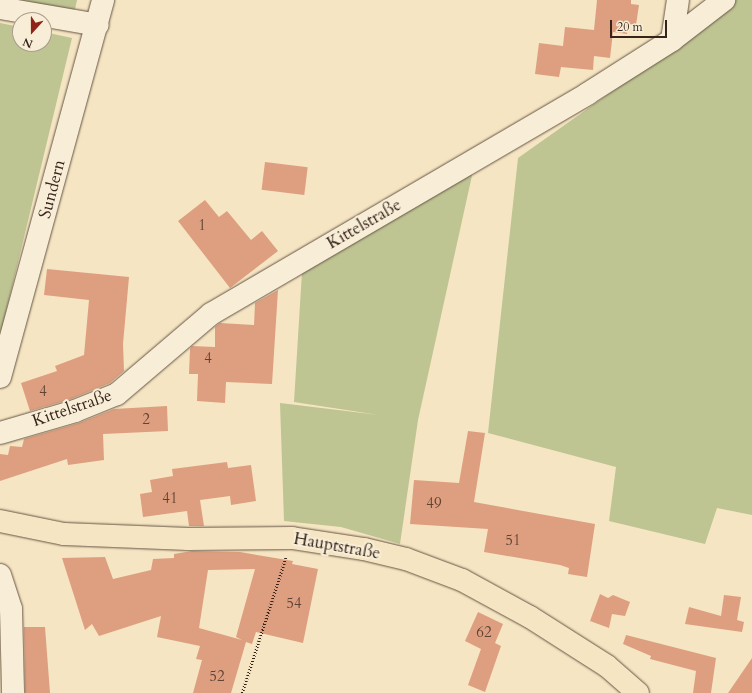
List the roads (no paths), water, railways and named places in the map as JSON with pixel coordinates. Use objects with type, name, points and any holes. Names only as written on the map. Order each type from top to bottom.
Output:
[{"type":"main road","name":"Hauptstraße","points":[[0,521],[64,534],[188,539],[292,538],[364,549],[406,559],[462,580],[530,617],[601,662],[638,693]]},
{"type":"street","name":"Sundern","points":[[0,377],[98,25],[103,0]]},
{"type":"street","points":[[672,40],[678,0]]},
{"type":"street","name":"Kittelstraße","points":[[0,433],[75,411],[117,394],[211,314],[587,94],[672,40],[724,0]]},
{"type":"street","points":[[0,8],[98,25]]},
{"type":"street","points":[[0,575],[11,609],[13,693]]}]
